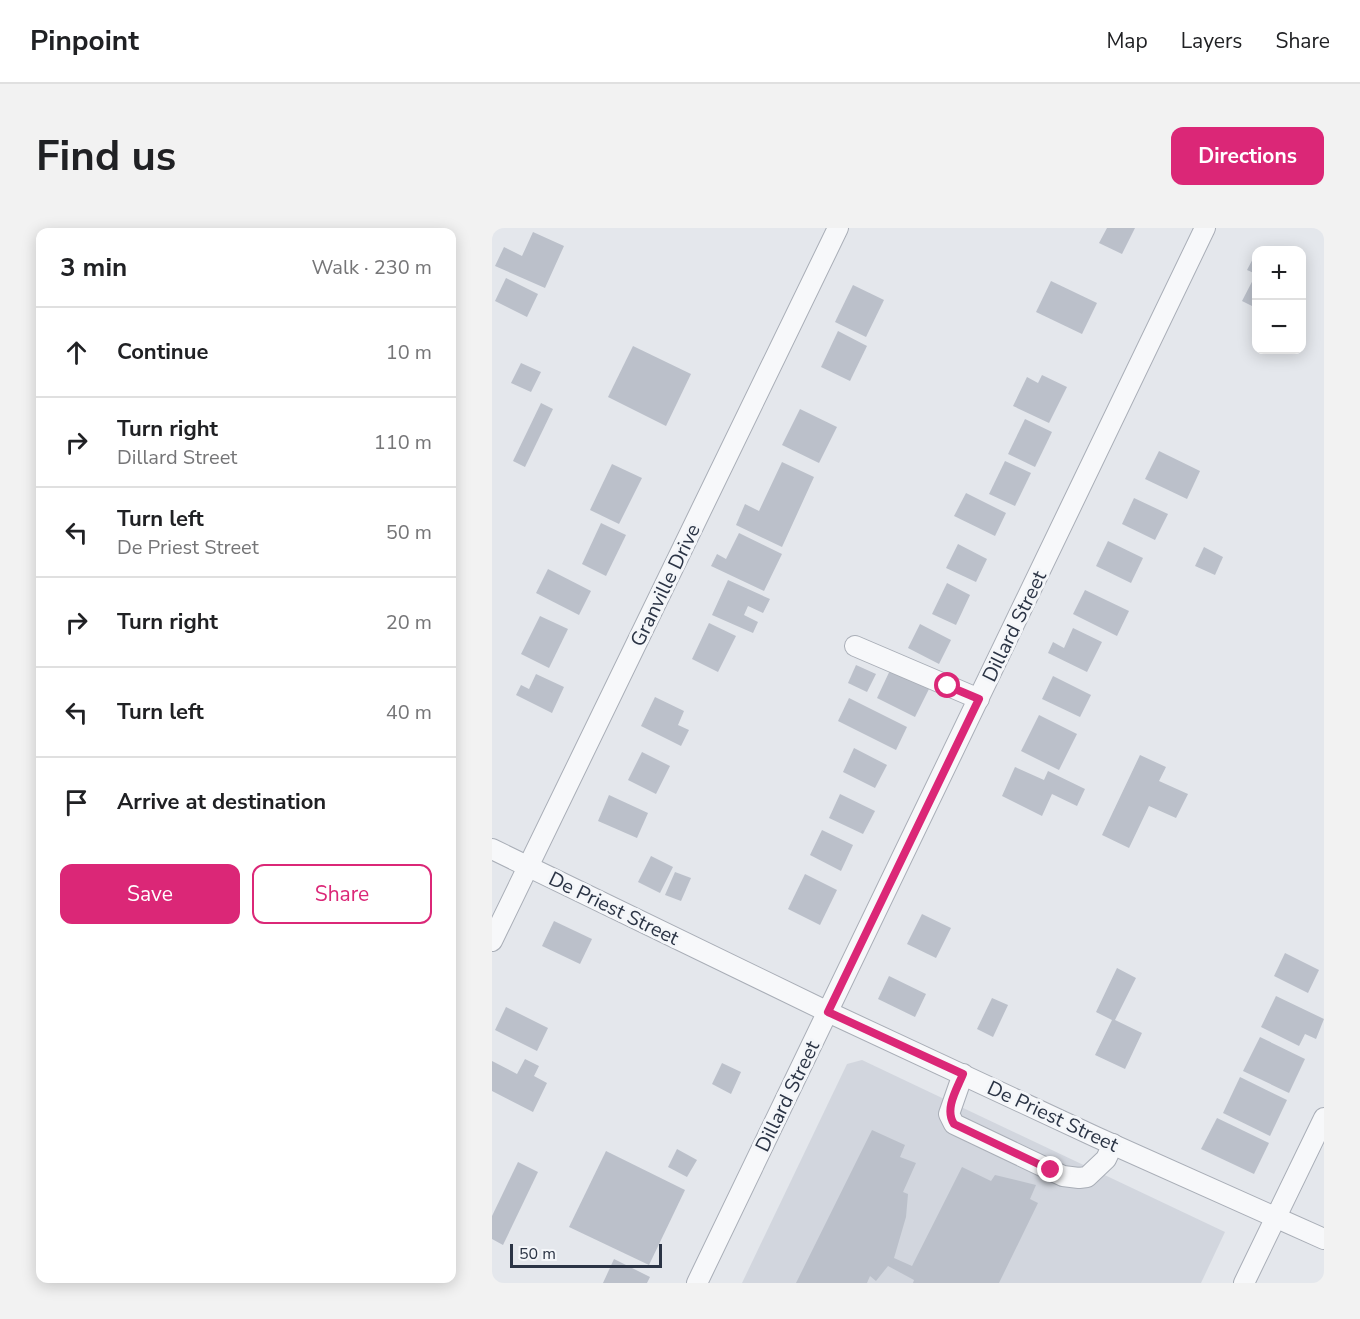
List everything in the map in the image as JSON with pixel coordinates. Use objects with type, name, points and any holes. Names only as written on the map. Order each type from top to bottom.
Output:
[{"type":"street","name":"Granville Drive","points":[[492,941],[838,228]]},
{"type":"street","name":"Dillard Street","points":[[697,1283],[1205,228]]},
{"type":"street","points":[[855,646],[979,699]]},
{"type":"street","name":"De Priest Street","points":[[492,849],[828,1012],[1324,1239]]},
{"type":"street","points":[[963,1074],[949,1114],[954,1124],[1051,1170],[1071,1178],[1087,1177],[1106,1159],[1113,1144]]},
{"type":"street","points":[[1244,1283],[1324,1118]]},
{"type":"shaded area","points":[[862,1060],[1225,1232],[1201,1283],[742,1283],[847,1064]]},
{"type":"building","points":[[1107,228],[1135,228],[1122,254],[1099,243]]},
{"type":"building","points":[[533,232],[564,246],[545,288],[495,266],[504,247],[522,256]]},
{"type":"building","points":[[1252,261],[1252,272],[1247,270]]},
{"type":"building","points":[[506,278],[538,294],[527,317],[495,301]]},
{"type":"building","points":[[1051,281],[1097,303],[1082,334],[1036,312]]},
{"type":"building","points":[[1252,282],[1252,306],[1242,301]]},
{"type":"building","points":[[853,285],[884,300],[866,337],[835,322]]},
{"type":"building","points":[[838,331],[867,346],[850,381],[821,367]]},
{"type":"building","points":[[633,346],[691,374],[666,426],[608,397]]},
{"type":"building","points":[[521,363],[541,372],[531,392],[511,383]]},
{"type":"building","points":[[1042,375],[1067,387],[1049,423],[1013,406],[1027,377],[1038,383]]},
{"type":"building","points":[[541,403],[553,409],[525,467],[513,461]]},
{"type":"building","points":[[800,409],[837,427],[819,463],[782,445]]},
{"type":"building","points":[[1025,419],[1052,432],[1035,467],[1008,454]]},
{"type":"building","points":[[1159,451],[1200,471],[1187,499],[1145,479]]},
{"type":"building","points":[[1005,461],[1031,473],[1015,506],[989,494]]},
{"type":"building","points":[[782,462],[814,477],[782,547],[736,525],[745,504],[759,511]]},
{"type":"building","points":[[612,464],[642,478],[619,524],[590,510]]},
{"type":"building","points":[[966,493],[1006,513],[995,536],[954,516]]},
{"type":"building","points":[[1134,498],[1168,514],[1155,540],[1122,524]]},
{"type":"building","points":[[601,523],[626,535],[606,576],[582,564]]},
{"type":"building","points":[[739,533],[782,554],[764,591],[711,566],[717,554],[726,559]]},
{"type":"building","points":[[1108,541],[1143,558],[1131,583],[1096,566]]},
{"type":"building","points":[[958,544],[987,559],[976,582],[946,568]]},
{"type":"building","points":[[1204,547],[1223,557],[1215,575],[1195,566]]},
{"type":"building","points":[[548,569],[591,591],[579,615],[536,593]]},
{"type":"building","points":[[728,580],[770,599],[763,613],[748,606],[744,615],[758,622],[753,633],[712,615]]},
{"type":"building","points":[[947,583],[970,595],[956,625],[932,614]]},
{"type":"building","points":[[1085,590],[1129,611],[1117,636],[1073,614]]},
{"type":"building","points":[[540,616],[568,629],[549,668],[521,654]]},
{"type":"building","points":[[709,623],[736,636],[718,672],[692,659]]},
{"type":"building","points":[[920,624],[951,640],[939,664],[908,648]]},
{"type":"building","points":[[1073,628],[1102,642],[1087,672],[1048,653],[1053,642],[1064,648]]},
{"type":"building","points":[[856,665],[876,674],[867,692],[848,683]]},
{"type":"building","points":[[892,666],[931,685],[915,717],[877,698]]},
{"type":"building","points":[[536,674],[564,687],[552,713],[516,695],[521,685],[529,689]]},
{"type":"building","points":[[1053,676],[1091,695],[1080,717],[1042,699]]},
{"type":"building","points":[[655,697],[684,711],[678,725],[689,730],[681,746],[641,726]]},
{"type":"building","points":[[849,698],[907,727],[896,750],[838,721]]},
{"type":"building","points":[[1039,715],[1077,734],[1059,770],[1021,751]]},
{"type":"building","points":[[854,748],[887,765],[875,788],[843,772]]},
{"type":"building","points":[[642,752],[670,766],[656,794],[628,780]]},
{"type":"building","points":[[1140,755],[1166,767],[1159,781],[1188,794],[1176,818],[1149,806],[1129,848],[1102,835]]},
{"type":"building","points":[[1015,767],[1044,780],[1048,771],[1085,789],[1077,806],[1052,794],[1042,816],[1002,796]]},
{"type":"building","points":[[840,794],[875,811],[863,834],[829,818]]},
{"type":"building","points":[[609,795],[648,813],[637,838],[598,821]]},
{"type":"building","points":[[822,830],[853,845],[841,871],[810,855]]},
{"type":"building","points":[[651,856],[673,867],[660,893],[638,882]]},
{"type":"building","points":[[675,872],[691,878],[681,901],[665,895]]},
{"type":"building","points":[[805,874],[837,890],[820,925],[788,909]]},
{"type":"building","points":[[922,914],[951,928],[936,958],[907,944]]},
{"type":"building","points":[[554,921],[592,939],[580,964],[542,946]]},
{"type":"building","points":[[1285,953],[1319,970],[1308,993],[1274,976]]},
{"type":"building","points":[[1117,968],[1136,978],[1115,1020],[1142,1033],[1125,1069],[1095,1055],[1112,1020],[1096,1012]]},
{"type":"building","points":[[889,976],[926,994],[915,1017],[878,999]]},
{"type":"building","points":[[1276,996],[1324,1019],[1316,1039],[1305,1034],[1299,1046],[1261,1027]]},
{"type":"building","points":[[992,998],[1008,1005],[993,1037],[977,1029]]},
{"type":"building","points":[[506,1007],[548,1028],[537,1051],[495,1030]]},
{"type":"building","points":[[1260,1037],[1305,1059],[1289,1093],[1243,1071]]},
{"type":"building","points":[[525,1059],[539,1066],[534,1076],[547,1083],[533,1112],[492,1091],[492,1061],[517,1074]]},
{"type":"building","points":[[722,1063],[741,1072],[731,1094],[712,1084]]},
{"type":"building","points":[[1240,1077],[1287,1100],[1270,1136],[1223,1113]]},
{"type":"building","points":[[1217,1118],[1269,1143],[1254,1174],[1201,1149]]},
{"type":"building","points":[[872,1130],[905,1145],[900,1157],[916,1163],[903,1192],[908,1194],[906,1217],[894,1258],[912,1266],[962,1167],[991,1181],[995,1175],[1036,1185],[1030,1199],[1038,1203],[999,1283],[913,1283],[914,1280],[888,1266],[876,1281],[870,1276],[867,1283],[796,1283]]},
{"type":"building","points":[[677,1149],[697,1160],[687,1177],[668,1167]]},
{"type":"building","points":[[606,1151],[685,1190],[649,1265],[569,1227]]},
{"type":"building","points":[[518,1162],[538,1172],[503,1245],[492,1239],[492,1216]]},
{"type":"building","points":[[614,1259],[650,1277],[647,1283],[603,1283]]},
{"type":"route","points":[[948,686],[979,699],[828,1012],[963,1074],[949,1114],[954,1124],[1051,1170]]}]
